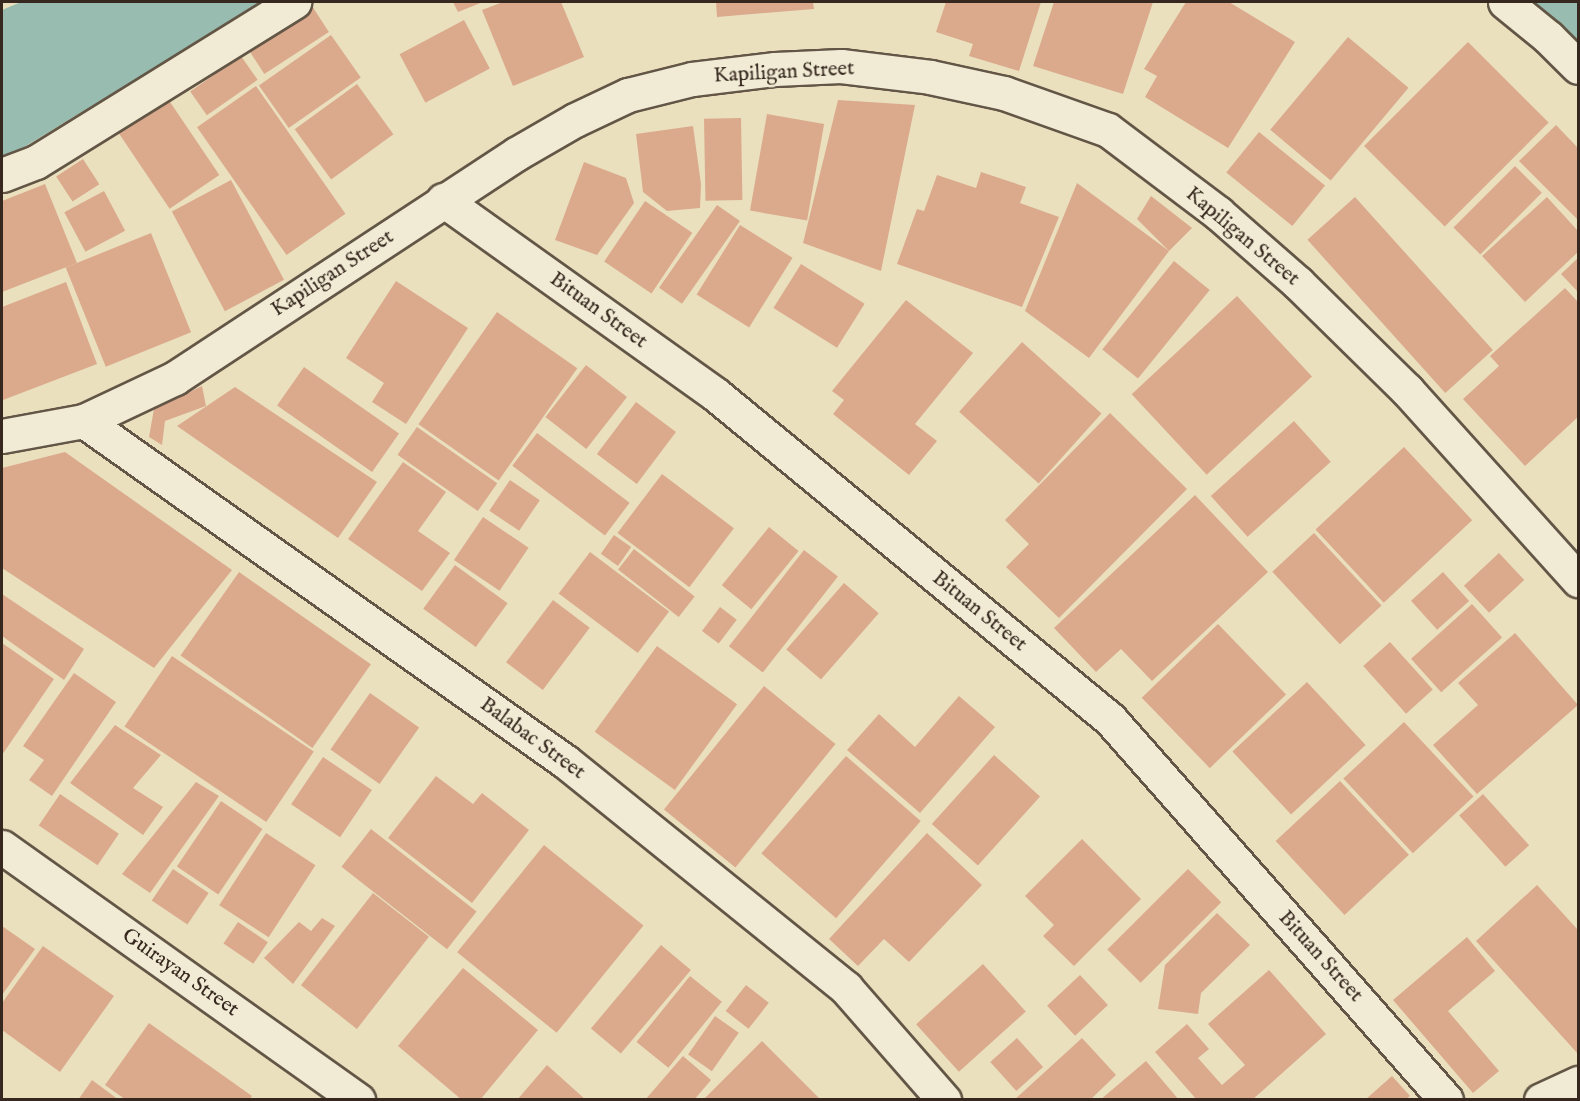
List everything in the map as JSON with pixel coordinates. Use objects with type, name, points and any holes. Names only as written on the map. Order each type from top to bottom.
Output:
[{"type":"street","points":[[2,175],[36,162],[294,2]]},
{"type":"street","points":[[1505,2],[1548,37],[1578,67]]},
{"type":"street","name":"Kapiligan Street","points":[[2,436],[84,421],[175,378],[443,200],[575,120],[628,95],[692,79],[775,69],[841,66],[930,77],[1004,93],[1108,130],[1218,213],[1298,283],[1407,390],[1578,580]]},
{"type":"street","name":"Bituan Street","points":[[443,200],[715,394],[1110,719],[1446,1100]]},
{"type":"street","name":"Balabac Street","points":[[84,421],[566,762],[846,988],[944,1100]]},
{"type":"street","name":"Guirayan Street","points":[[2,848],[358,1100]]},
{"type":"street","points":[[1541,1100],[1578,1083]]},
{"type":"water","points":[[21,2],[262,2],[16,152],[2,156],[2,10]]},
{"type":"water","points":[[1527,2],[1578,2],[1578,46]]},
{"type":"building","points":[[453,2],[483,2],[458,12]]},
{"type":"building","points":[[503,2],[561,2],[584,57],[513,86],[482,10]]},
{"type":"building","points":[[716,2],[813,2],[814,9],[717,17]]},
{"type":"building","points":[[946,2],[1041,2],[1019,71],[969,56],[973,44],[936,32]]},
{"type":"building","points":[[1054,2],[1153,2],[1123,94],[1033,66]]},
{"type":"building","points":[[1186,2],[1229,2],[1295,42],[1228,148],[1145,97],[1157,76],[1144,69]]},
{"type":"building","points":[[312,6],[329,32],[264,74],[247,48]]},
{"type":"building","points":[[464,20],[490,69],[425,103],[400,54]]},
{"type":"building","points":[[331,35],[361,78],[289,128],[259,85]]},
{"type":"building","points":[[1348,37],[1409,88],[1331,180],[1270,130]]},
{"type":"building","points":[[1468,42],[1549,123],[1445,227],[1364,146]]},
{"type":"building","points":[[241,56],[258,80],[207,115],[190,92]]},
{"type":"building","points":[[357,84],[393,134],[331,179],[295,129]]},
{"type":"building","points":[[256,86],[345,214],[286,255],[197,127]]},
{"type":"building","points":[[164,93],[219,175],[170,209],[114,127]]},
{"type":"building","points":[[838,100],[915,105],[881,271],[803,243]]},
{"type":"building","points":[[767,114],[824,124],[807,221],[750,211]]},
{"type":"building","points":[[741,118],[742,200],[705,201],[704,119]]},
{"type":"building","points":[[1556,125],[1578,148],[1578,220],[1519,161]]},
{"type":"building","points":[[693,126],[701,184],[700,208],[667,211],[643,192],[636,134]]},
{"type":"building","points":[[1259,132],[1325,185],[1292,226],[1226,172]]},
{"type":"building","points":[[83,159],[99,184],[73,202],[56,176]]},
{"type":"building","points":[[584,162],[626,178],[634,203],[597,255],[555,240]]},
{"type":"building","points":[[1515,166],[1542,193],[1480,254],[1453,228]]},
{"type":"building","points":[[981,172],[1026,187],[1020,203],[1059,217],[1022,307],[897,264],[917,209],[924,211],[937,175],[976,188]]},
{"type":"building","points":[[231,180],[284,280],[225,311],[172,211]]},
{"type":"building","points":[[1077,183],[1169,251],[1089,358],[1025,311]]},
{"type":"building","points":[[45,184],[77,263],[2,292],[2,201]]},
{"type":"building","points":[[104,191],[125,231],[85,252],[64,212]]},
{"type":"building","points":[[1151,196],[1192,228],[1169,251],[1137,219]]},
{"type":"building","points":[[1355,197],[1493,350],[1445,393],[1307,240]]},
{"type":"building","points":[[1547,197],[1578,231],[1578,252],[1525,302],[1482,256]]},
{"type":"building","points":[[645,201],[692,233],[651,293],[604,262]]},
{"type":"building","points":[[717,205],[740,221],[682,304],[659,288]]},
{"type":"building","points":[[740,225],[793,258],[749,327],[697,295]]},
{"type":"building","points":[[151,233],[191,332],[106,367],[66,267]]},
{"type":"building","points":[[1578,258],[1578,292],[1561,274]]},
{"type":"building","points":[[1174,261],[1210,290],[1138,379],[1102,350]]},
{"type":"building","points":[[801,264],[865,304],[837,348],[773,308]]},
{"type":"building","points":[[396,281],[468,328],[406,424],[372,402],[384,383],[346,358]]},
{"type":"building","points":[[66,282],[97,364],[3,400],[2,307]]},
{"type":"building","points":[[1565,288],[1578,302],[1578,417],[1525,466],[1463,399],[1499,366],[1490,356]]},
{"type":"building","points":[[1237,296],[1312,376],[1207,475],[1132,394]]},
{"type":"building","points":[[906,300],[973,353],[915,424],[937,441],[909,475],[833,414],[844,400],[832,391]]},
{"type":"building","points":[[497,312],[577,368],[499,480],[418,424]]},
{"type":"building","points":[[1022,342],[1102,414],[1039,483],[959,412]]},
{"type":"building","points":[[586,365],[627,397],[586,449],[545,417]]},
{"type":"building","points":[[304,367],[399,434],[372,472],[277,406]]},
{"type":"building","points":[[202,386],[206,406],[165,421],[162,445],[149,437],[154,409]]},
{"type":"building","points":[[235,387],[377,482],[338,538],[177,426]]},
{"type":"building","points":[[636,402],[676,432],[637,484],[597,454]]},
{"type":"building","points":[[1110,413],[1187,489],[1059,618],[1006,567],[1029,544],[1005,520]]},
{"type":"building","points":[[1294,421],[1331,462],[1248,537],[1211,496]]},
{"type":"building","points":[[417,427],[497,483],[478,511],[397,455]]},
{"type":"building","points":[[537,433],[630,503],[605,536],[512,466]]},
{"type":"building","points":[[1404,447],[1472,520],[1384,603],[1316,530]]},
{"type":"building","points":[[65,452],[232,570],[154,668],[2,568],[2,468]]},
{"type":"building","points":[[403,462],[446,492],[418,531],[450,553],[422,591],[348,539]]},
{"type":"building","points":[[662,474],[734,528],[689,587],[617,533]]},
{"type":"building","points":[[510,480],[540,500],[519,531],[489,511]]},
{"type":"building","points":[[1195,495],[1268,572],[1152,681],[1121,649],[1096,672],[1054,628]]},
{"type":"building","points":[[483,517],[529,548],[500,591],[454,560]]},
{"type":"building","points":[[769,527],[799,551],[751,609],[722,585]]},
{"type":"building","points":[[1314,533],[1382,605],[1340,644],[1272,572]]},
{"type":"building","points":[[614,535],[631,547],[618,566],[601,554]]},
{"type":"building","points":[[634,549],[695,596],[679,617],[618,569]]},
{"type":"building","points":[[804,550],[838,576],[763,673],[729,646]]},
{"type":"building","points":[[590,552],[669,612],[638,653],[559,594]]},
{"type":"building","points":[[1499,553],[1524,580],[1489,613],[1464,586]]},
{"type":"building","points":[[455,565],[508,603],[476,647],[423,609]]},
{"type":"building","points":[[239,572],[371,664],[312,748],[180,656]]},
{"type":"building","points":[[1443,572],[1469,601],[1437,630],[1411,601]]},
{"type":"building","points":[[844,583],[879,613],[821,680],[786,649]]},
{"type":"building","points":[[2,594],[84,649],[64,680],[2,636]]},
{"type":"building","points":[[553,600],[590,628],[543,690],[506,662]]},
{"type":"building","points":[[1472,604],[1502,637],[1441,692],[1411,659]]},
{"type":"building","points":[[720,607],[737,620],[719,644],[702,631]]},
{"type":"building","points":[[1218,624],[1286,694],[1210,768],[1142,698]]},
{"type":"building","points":[[1515,633],[1578,705],[1477,794],[1433,745],[1478,705],[1458,683]]},
{"type":"building","points":[[1390,642],[1433,690],[1406,714],[1363,666]]},
{"type":"building","points":[[2,643],[54,679],[2,755]]},
{"type":"building","points":[[657,646],[737,704],[675,790],[595,732]]},
{"type":"building","points":[[172,656],[314,752],[266,822],[124,726]]},
{"type":"building","points":[[74,673],[116,702],[52,796],[29,780],[44,760],[23,746]]},
{"type":"building","points":[[1307,682],[1366,745],[1291,814],[1232,752]]},
{"type":"building","points":[[764,686],[835,744],[735,867],[664,810]]},
{"type":"building","points":[[370,693],[419,727],[380,784],[330,750]]},
{"type":"building","points":[[959,696],[995,727],[920,813],[847,750],[879,714],[915,747]]},
{"type":"building","points":[[1404,722],[1474,797],[1413,853],[1343,779]]},
{"type":"building","points":[[115,725],[161,755],[133,788],[163,807],[143,835],[70,783]]},
{"type":"building","points":[[994,755],[1040,796],[978,866],[932,824]]},
{"type":"building","points":[[846,756],[921,821],[836,918],[761,853]]},
{"type":"building","points":[[323,757],[372,790],[340,837],[291,804]]},
{"type":"building","points":[[436,776],[473,804],[482,793],[529,830],[472,903],[388,838]]},
{"type":"building","points":[[1340,781],[1409,855],[1345,915],[1276,841]]},
{"type":"building","points":[[196,782],[219,796],[150,893],[122,874]]},
{"type":"building","points":[[60,794],[119,834],[98,865],[39,826]]},
{"type":"building","points":[[1483,794],[1529,845],[1505,867],[1459,815]]},
{"type":"building","points":[[221,801],[262,829],[218,894],[177,866]]},
{"type":"building","points":[[371,829],[477,911],[447,949],[341,867]]},
{"type":"building","points":[[266,833],[315,865],[269,937],[219,905]]},
{"type":"building","points":[[927,833],[982,885],[909,962],[884,939],[858,966],[829,939]]},
{"type":"building","points":[[1082,839],[1141,899],[1074,966],[1043,936],[1054,925],[1025,896]]},
{"type":"building","points":[[544,845],[643,926],[557,1033],[457,952]]},
{"type":"building","points":[[173,869],[209,893],[187,925],[152,901]]},
{"type":"building","points":[[1188,869],[1221,902],[1141,983],[1107,950]]},
{"type":"building","points":[[1537,885],[1578,930],[1578,1054],[1476,941]]},
{"type":"building","points":[[373,893],[429,937],[357,1029],[301,985]]},
{"type":"building","points":[[1217,913],[1250,945],[1201,993],[1198,1014],[1158,1009],[1165,965]]},
{"type":"building","points":[[322,918],[335,926],[293,984],[264,958],[299,922],[311,931]]},
{"type":"building","points":[[238,922],[268,942],[253,964],[223,944]]},
{"type":"building","points":[[2,926],[35,949],[2,995]]},
{"type":"building","points":[[1467,937],[1495,971],[1448,1011],[1499,1071],[1473,1093],[1393,1000]]},
{"type":"building","points":[[661,945],[691,970],[621,1054],[591,1028]]},
{"type":"building","points":[[43,946],[114,996],[60,1072],[2,1030],[2,1003]]},
{"type":"building","points":[[983,964],[1026,1012],[959,1072],[916,1024]]},
{"type":"building","points":[[463,968],[538,1030],[480,1100],[462,1100],[398,1046]]},
{"type":"building","points":[[1269,970],[1326,1034],[1252,1100],[1197,1100],[1155,1052],[1187,1024],[1209,1049],[1198,1058],[1222,1085],[1245,1065],[1208,1024]]},
{"type":"building","points":[[1080,975],[1108,1005],[1075,1036],[1047,1006]]},
{"type":"building","points":[[690,976],[722,1002],[668,1068],[637,1042]]},
{"type":"building","points":[[746,985],[769,1003],[749,1029],[726,1011]]},
{"type":"building","points":[[715,1016],[739,1033],[712,1071],[688,1055]]},
{"type":"building","points":[[149,1023],[252,1096],[249,1100],[126,1100],[105,1085]]},
{"type":"building","points":[[1017,1038],[1043,1067],[1016,1091],[990,1062]]},
{"type":"building","points":[[1082,1038],[1116,1075],[1090,1100],[1014,1100]]},
{"type":"building","points":[[762,1041],[821,1100],[703,1100]]},
{"type":"building","points":[[683,1056],[711,1080],[694,1100],[645,1100]]},
{"type":"building","points":[[1146,1061],[1179,1100],[1100,1100]]},
{"type":"building","points":[[547,1065],[586,1100],[517,1100]]},
{"type":"building","points":[[1392,1076],[1410,1096],[1405,1100],[1365,1100]]},
{"type":"building","points":[[92,1080],[119,1100],[78,1100]]}]
